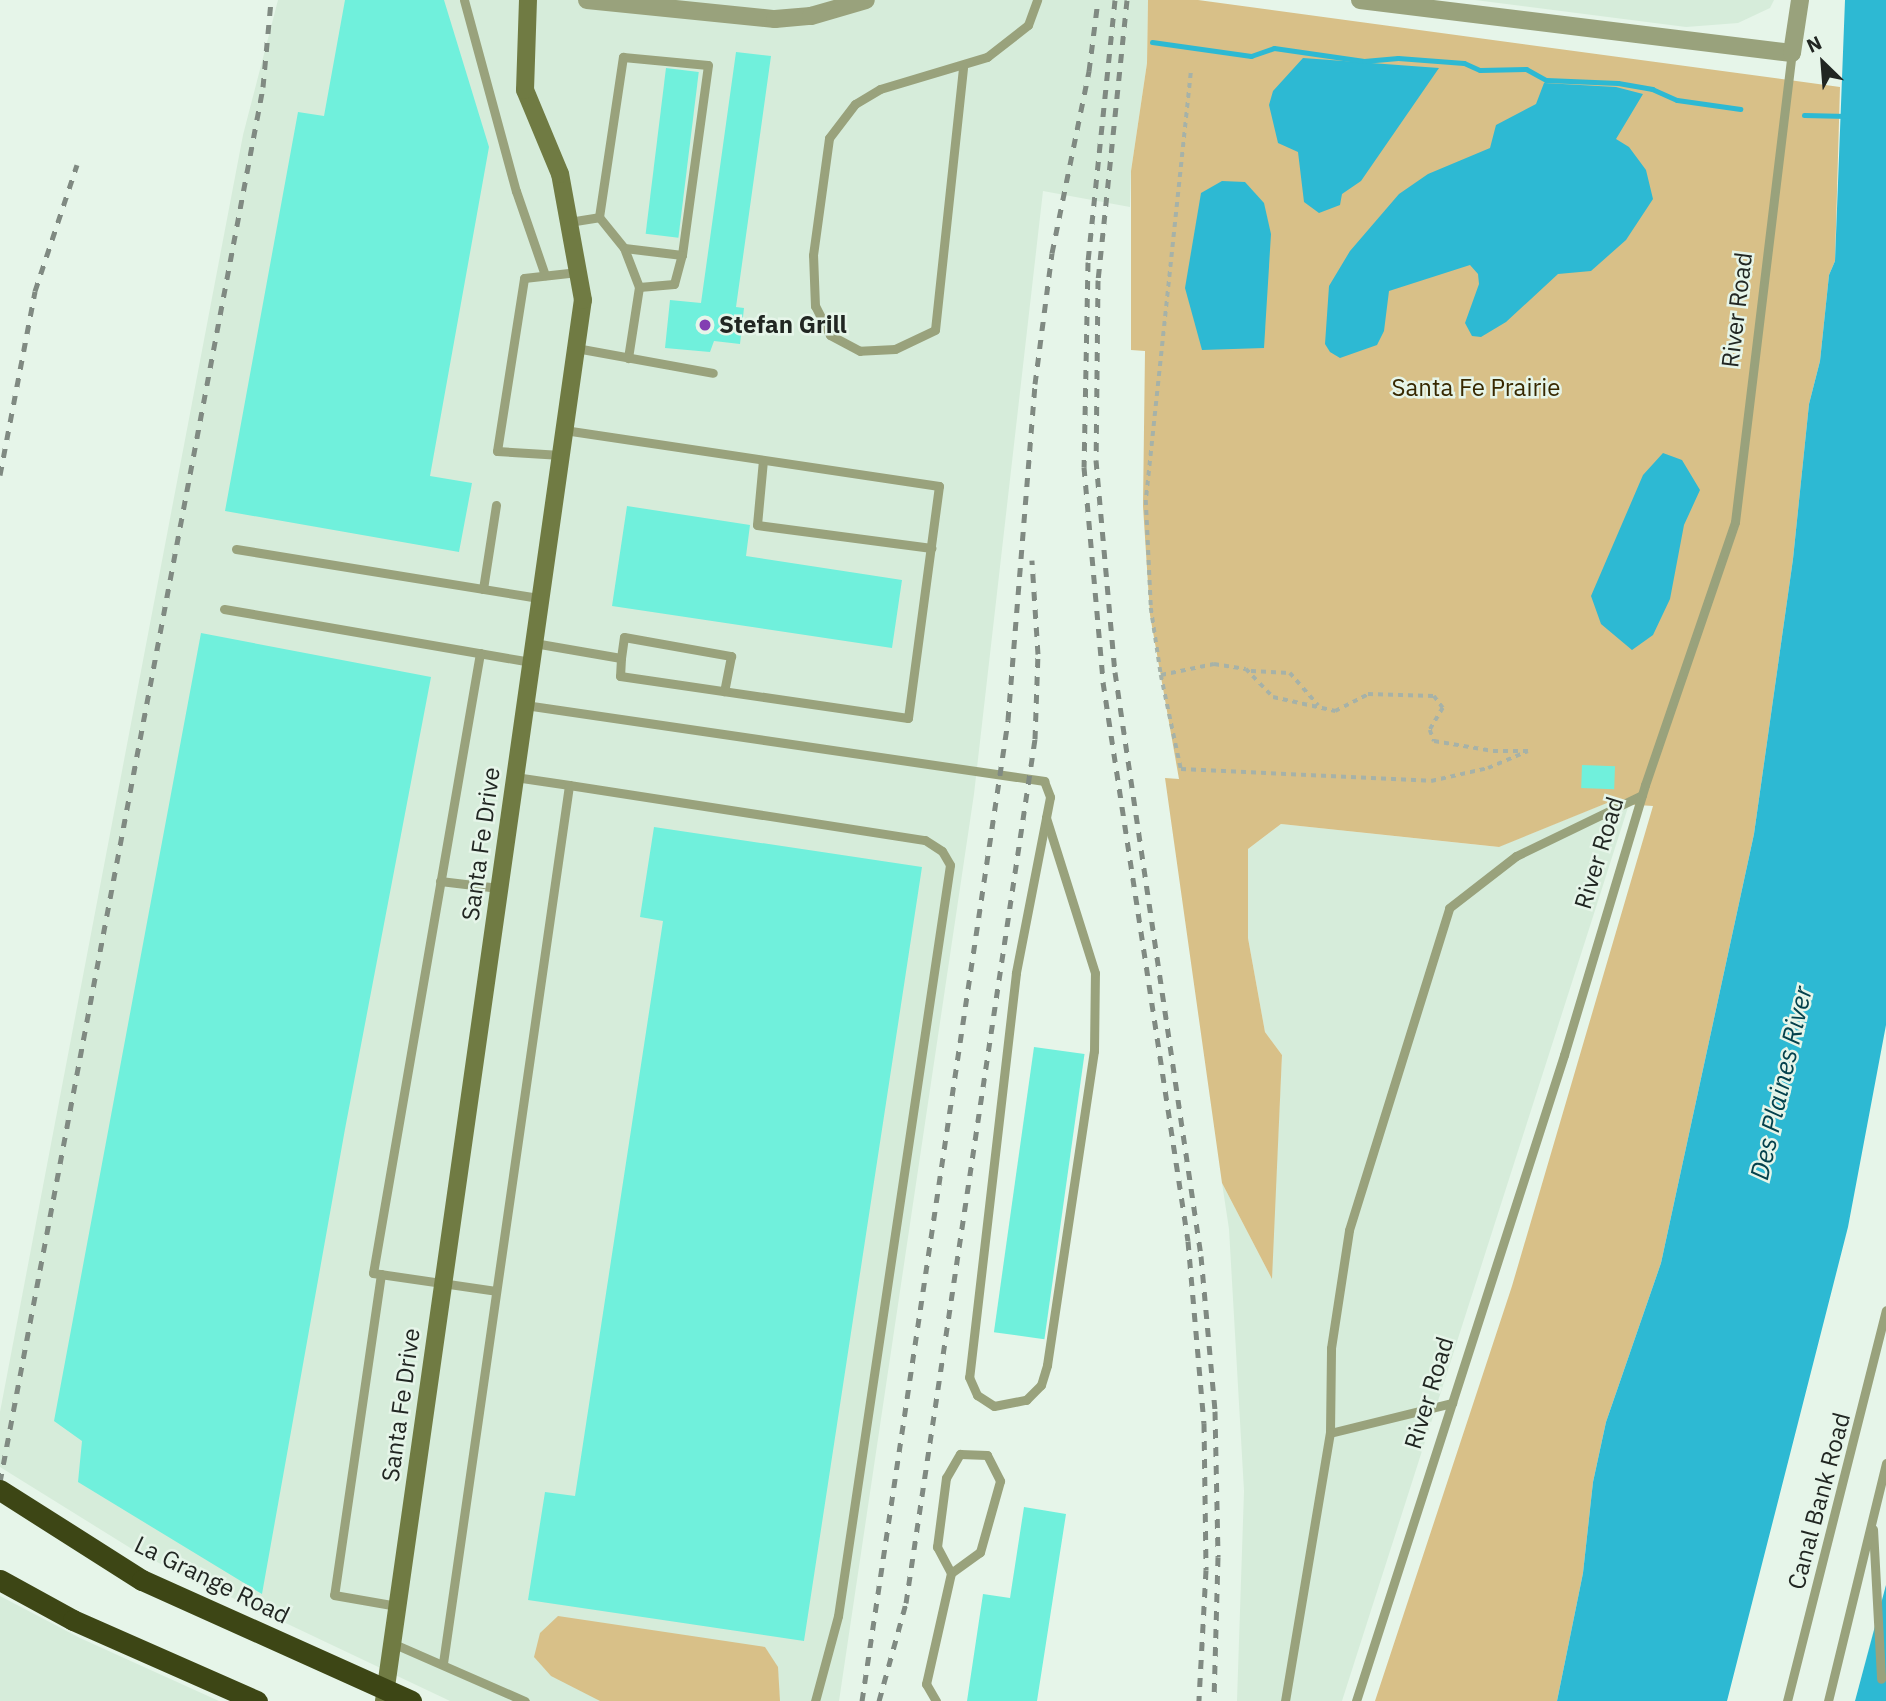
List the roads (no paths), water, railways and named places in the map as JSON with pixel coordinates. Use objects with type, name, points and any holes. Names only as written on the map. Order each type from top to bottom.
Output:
[{"type":"highway","name":"La Grange Road","points":[[0,1490],[142,1580],[411,1701]]},
{"type":"highway","points":[[0,1580],[73,1620],[257,1701]]},
{"type":"street","name":"Santa Fe Drive","points":[[384,1701],[583,300],[560,174],[525,90],[528,0]]},
{"type":"street","points":[[587,0],[775,19],[811,16],[866,0]]},
{"type":"street","points":[[1360,0],[1792,53]]},
{"type":"street","name":"River Road","points":[[1792,53],[1800,0]]},
{"type":"lane","points":[[464,0],[516,191],[545,275]]},
{"type":"lane","points":[[963,68],[935,330],[895,349],[860,351],[830,335],[815,306],[814,255],[829,138],[855,104],[880,89],[963,68],[987,57],[1028,25],[1037,0]]},
{"type":"lane","name":"River Road","points":[[1356,1701],[1642,795],[1735,522],[1792,53]]},
{"type":"lane","points":[[628,358],[639,287],[624,248],[598,217],[623,57],[708,65],[682,255],[674,284],[639,287]]},
{"type":"lane","points":[[569,222],[598,217]]},
{"type":"lane","points":[[624,248],[682,255]]},
{"type":"lane","points":[[561,455],[497,450],[524,278],[578,272]]},
{"type":"lane","points":[[576,348],[713,373]]},
{"type":"lane","points":[[564,430],[939,486],[908,718],[620,676],[624,636],[731,656],[724,691]]},
{"type":"lane","points":[[763,460],[757,524],[931,548]]},
{"type":"lane","points":[[483,589],[496,505]]},
{"type":"lane","points":[[236,550],[540,598]]},
{"type":"lane","points":[[224,609],[531,662]]},
{"type":"lane","points":[[534,643],[621,658]]},
{"type":"lane","points":[[480,653],[373,1273],[443,1280],[496,1291]]},
{"type":"lane","points":[[525,705],[1044,781],[1050,797],[1016,973],[969,1377],[977,1395],[993,1406],[1026,1400],[1041,1385],[1047,1366],[1094,1051],[1095,973],[1046,818]]},
{"type":"lane","points":[[515,777],[925,840],[942,850],[950,865],[838,1616],[815,1701]]},
{"type":"lane","points":[[443,1663],[569,785]]},
{"type":"lane","points":[[1285,1701],[1330,1433],[1331,1348],[1349,1230],[1449,908],[1516,856],[1642,795]]},
{"type":"lane","points":[[440,881],[499,888]]},
{"type":"lane","points":[[381,1274],[334,1595],[397,1606]]},
{"type":"lane","name":"Canal Bank Road","points":[[1787,1701],[1886,1310]]},
{"type":"lane","points":[[1330,1433],[1452,1403]]},
{"type":"lane","points":[[936,1701],[926,1684],[951,1573],[937,1547],[946,1478],[960,1454],[986,1455],[1000,1480],[981,1552],[951,1573]]},
{"type":"lane","points":[[1828,1701],[1886,1463]]},
{"type":"lane","points":[[1873,1517],[1881,1679]]},
{"type":"lane","points":[[392,1643],[525,1701]]},
{"type":"water","name":"Des Plaines River","points":[[1845,0],[1886,0],[1886,1025],[1848,1227],[1727,1701],[1557,1701],[1583,1573],[1593,1482],[1606,1422],[1661,1263],[1754,834],[1793,559],[1809,404],[1820,361],[1829,275],[1835,261]]},
{"type":"water","points":[[1303,58],[1439,68],[1361,181],[1342,194],[1340,205],[1319,213],[1304,202],[1298,152],[1278,143],[1269,105],[1273,91]]},
{"type":"water","points":[[1544,83],[1616,87],[1643,94],[1616,139],[1629,147],[1646,170],[1653,199],[1626,240],[1591,271],[1558,274],[1506,322],[1481,337],[1472,336],[1465,323],[1479,284],[1478,274],[1470,265],[1389,291],[1384,331],[1377,345],[1340,358],[1330,352],[1325,344],[1329,286],[1350,251],[1399,194],[1428,174],[1490,148],[1496,125],[1536,104]]},
{"type":"water","points":[[1222,181],[1245,182],[1264,203],[1271,234],[1264,348],[1202,350],[1185,288],[1201,193]]},
{"type":"water","points":[[1663,453],[1682,460],[1700,490],[1684,525],[1670,599],[1653,635],[1632,650],[1601,624],[1591,596],[1643,475]]},
{"type":"water","points":[[1886,1585],[1886,1701],[1855,1701]]},
{"type":"waterway","points":[[1152,42],[1251,56],[1274,48],[1364,61],[1398,58],[1464,63],[1480,70],[1526,69],[1546,80],[1618,83],[1652,89],[1677,100],[1740,109]]},
{"type":"waterway","points":[[1804,115],[1847,116]]},
{"type":"railway","points":[[0,1482],[263,87],[271,0]]},
{"type":"railway","points":[[862,1701],[1008,720],[1035,384],[1052,253],[1089,71],[1098,0]]},
{"type":"railway","points":[[1115,0],[1088,262],[1084,467],[1103,682],[1188,1241],[1204,1423],[1206,1570],[1199,1701]]},
{"type":"railway","points":[[1127,0],[1098,280],[1096,460],[1115,672],[1201,1256],[1215,1411],[1218,1557],[1214,1701]]},
{"type":"railway","points":[[0,475],[35,291],[77,165]]},
{"type":"railway","points":[[879,1701],[906,1603],[1035,739],[1038,654],[1032,560]]},
{"type":"place","name":"Stefan Grill","points":[[705,325]]},
{"type":"park label","name":"Santa Fe Prairie","points":[[1476,388]]}]
